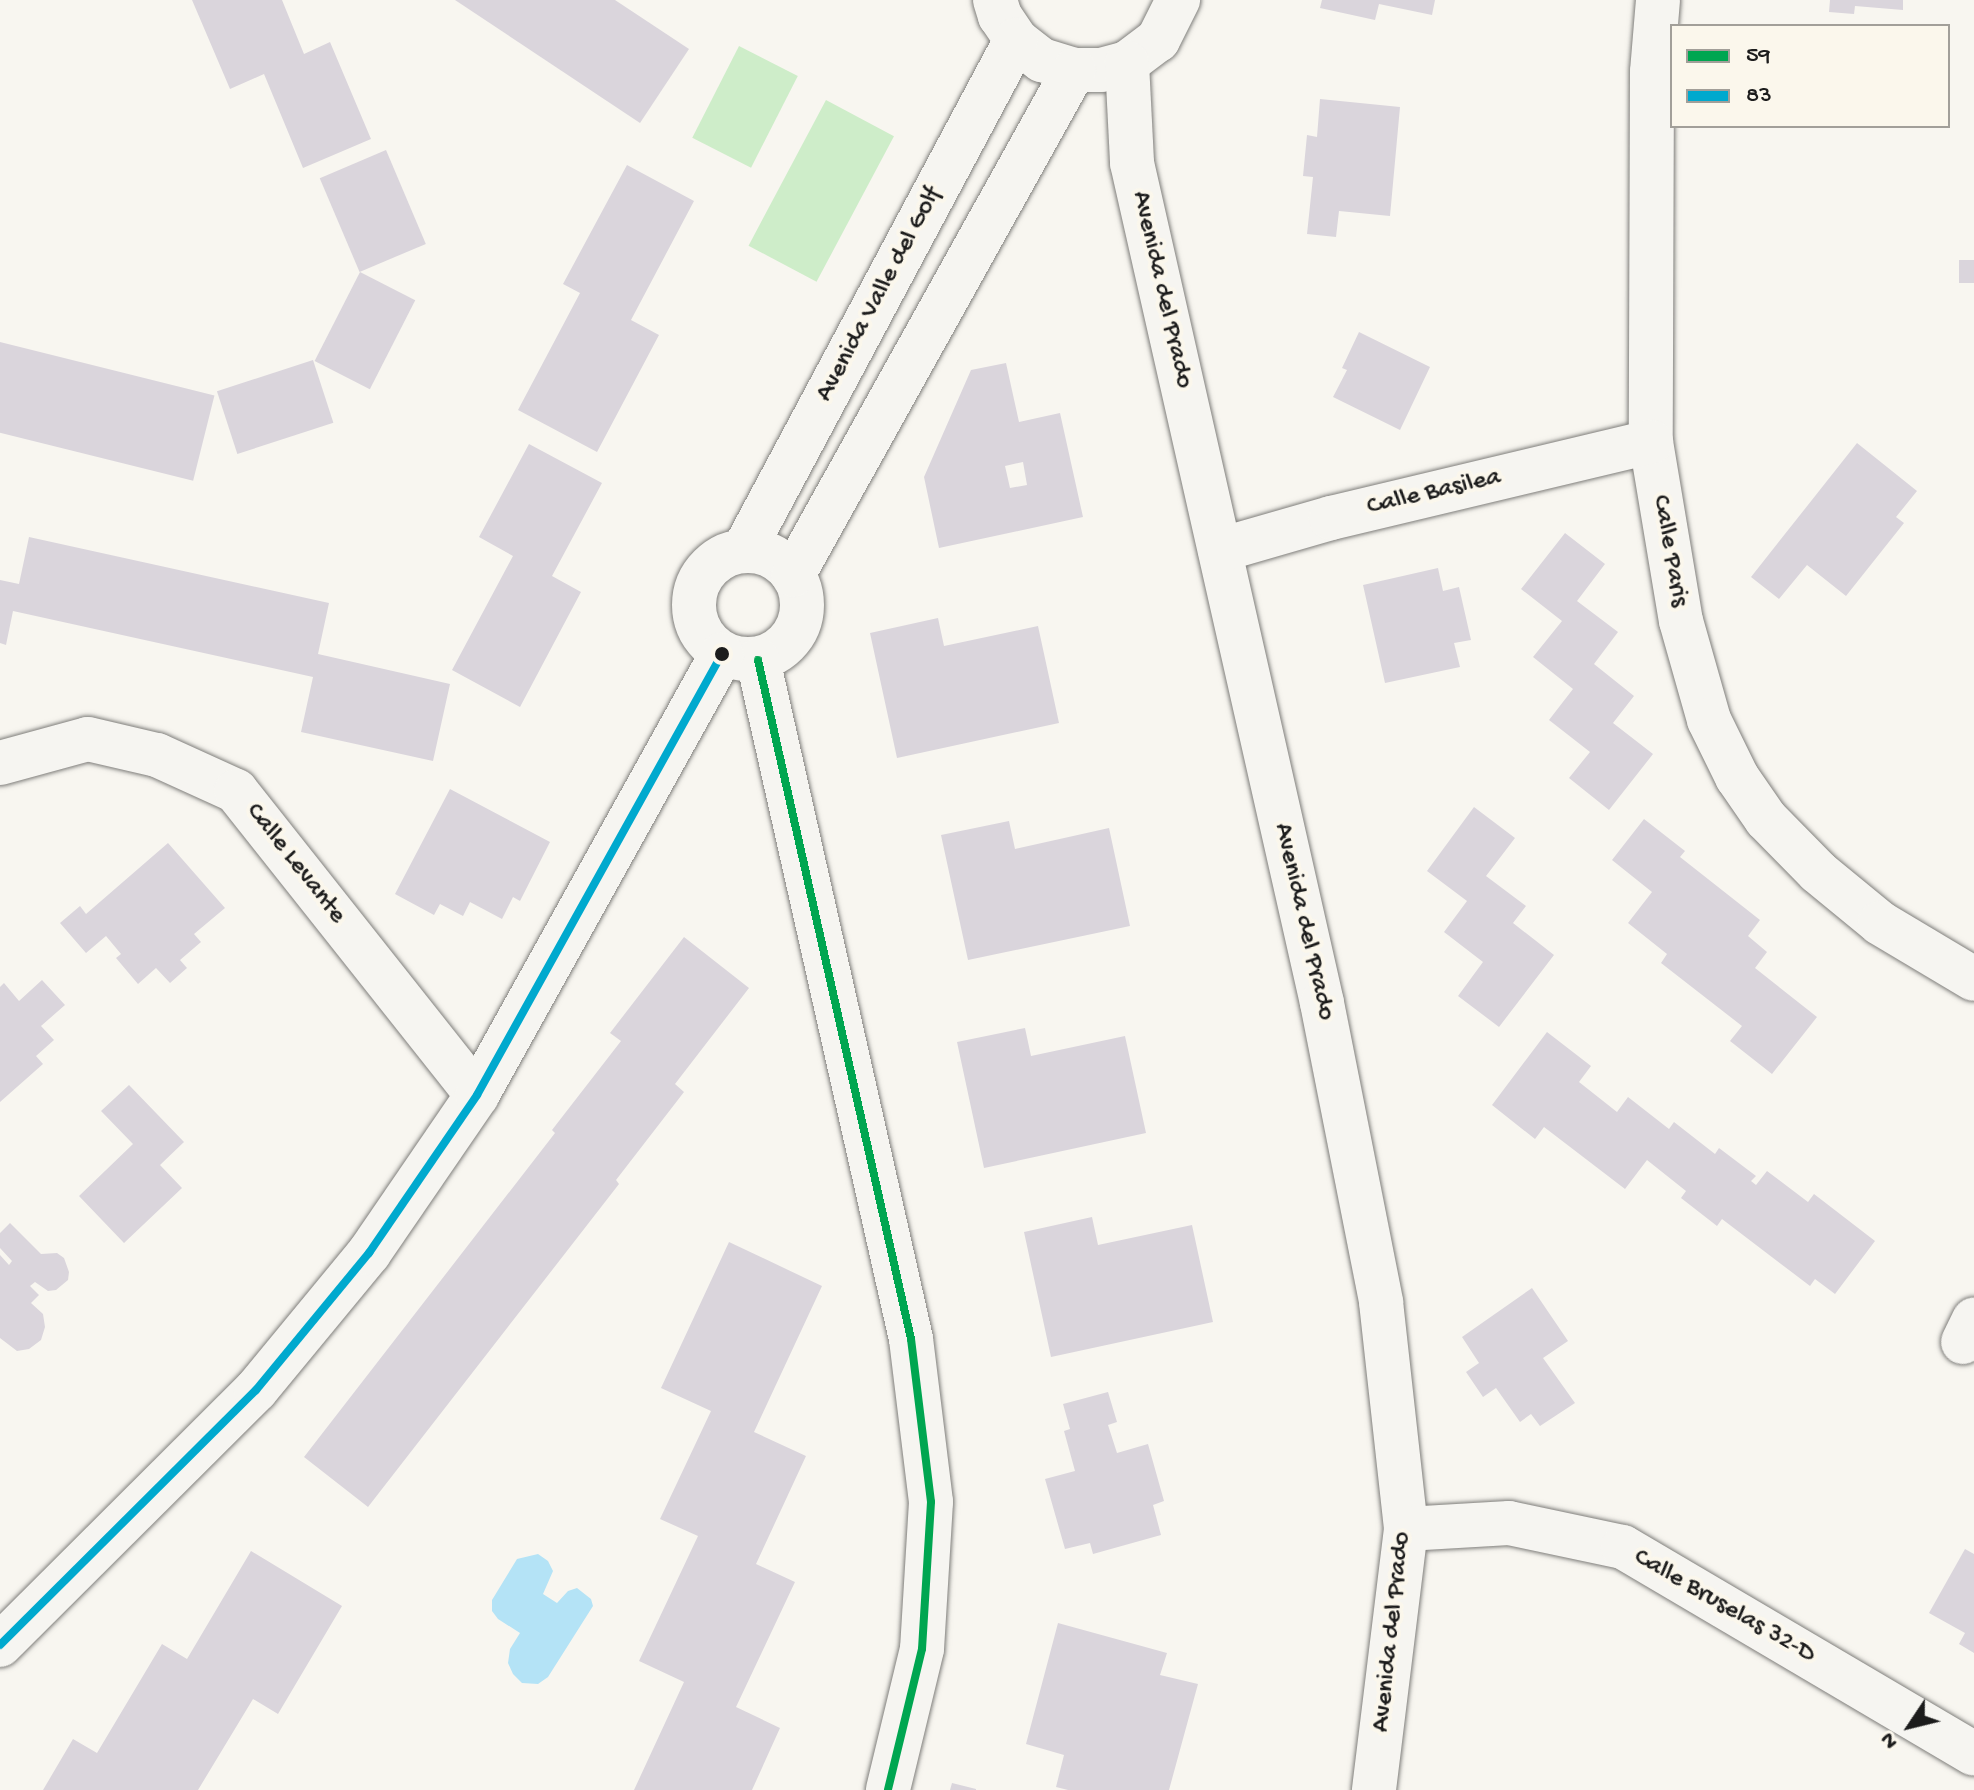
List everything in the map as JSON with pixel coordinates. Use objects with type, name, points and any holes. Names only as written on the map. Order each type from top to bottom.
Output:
[{"type":"street","points":[[995,0],[1000,16],[1016,40],[1042,60],[1074,70],[1101,70],[1127,63],[1158,40],[1178,0]]},
{"type":"street","name":"Calle Paris","points":[[1658,0],[1652,72],[1651,442],[1681,621],[1709,720],[1737,777],[1766,819],[1818,872],[1880,923],[1974,979]]},
{"type":"street","name":"Avenida Valle del Golf","points":[[744,550],[1016,40]]},
{"type":"street","name":"Avenida del Prado","points":[[1127,63],[1132,163],[1322,1003],[1381,1302],[1406,1529],[1374,1790]]},
{"type":"street","points":[[793,575],[1074,70]]},
{"type":"street","name":"Calle Basilea","points":[[1220,550],[1331,518],[1651,442]]},
{"type":"street","points":[[744,550],[763,552],[780,561],[793,575],[801,595],[802,616],[793,636],[777,651],[740,657],[702,635],[692,608],[698,580],[717,559],[744,550]]},
{"type":"street","points":[[0,1645],[256,1390],[369,1253],[477,1095],[740,657]]},
{"type":"street","points":[[740,657],[911,1339],[931,1502],[922,1649],[888,1790]]},
{"type":"street","name":"Calle Levante","points":[[0,763],[88,739],[157,755],[236,791],[477,1095]]},
{"type":"street","name":"Calle Bruselas 32-D","points":[[1406,1529],[1509,1523],[1623,1547],[1974,1754]]},
{"type":"green space","points":[[739,46],[798,76],[751,168],[692,138]]},
{"type":"green space","points":[[826,100],[894,136],[817,282],[749,246]]},
{"type":"water","points":[[538,1554],[548,1561],[553,1571],[543,1594],[557,1603],[568,1591],[577,1588],[591,1599],[593,1606],[548,1677],[538,1684],[522,1683],[513,1674],[508,1663],[510,1649],[520,1633],[498,1619],[492,1611],[492,1600],[517,1559]]},
{"type":"building","points":[[192,0],[282,0],[304,54],[330,42],[371,139],[303,168],[264,74],[230,89]]},
{"type":"building","points":[[455,0],[615,0],[689,49],[640,123]]},
{"type":"building","points":[[1322,0],[1435,0],[1432,15],[1379,4],[1375,20],[1320,8]]},
{"type":"building","points":[[1830,0],[1903,0],[1903,10],[1855,6],[1854,14],[1829,12]]},
{"type":"building","points":[[1320,99],[1400,107],[1390,216],[1339,211],[1336,237],[1307,234],[1313,177],[1303,176],[1307,135],[1317,137]]},
{"type":"building","points":[[386,150],[426,244],[360,272],[320,178]]},
{"type":"building","points":[[627,165],[694,201],[631,320],[659,335],[597,452],[518,410],[580,293],[563,284]]},
{"type":"building","points":[[1959,260],[1974,260],[1974,283],[1959,283]]},
{"type":"building","points":[[360,272],[415,300],[370,389],[315,361]]},
{"type":"building","points":[[1359,332],[1430,367],[1400,430],[1333,397],[1347,370],[1342,368]]},
{"type":"building","points":[[0,342],[214,395],[193,481],[0,433]]},
{"type":"building","points":[[313,360],[333,423],[237,454],[217,391]]},
{"type":"building","points":[[1006,363],[1019,422],[1060,413],[1083,517],[939,548],[924,477],[971,370]],"holes":[[[1023,462],[1027,485],[1010,488],[1005,466]]]},
{"type":"building","points":[[1857,443],[1917,491],[1896,517],[1904,523],[1846,596],[1807,565],[1779,599],[1751,577]]},
{"type":"building","points":[[529,444],[602,483],[552,576],[581,592],[520,707],[452,670],[513,556],[479,537]]},
{"type":"building","points":[[1565,533],[1605,564],[1577,601],[1618,632],[1594,664],[1634,696],[1613,723],[1653,754],[1609,810],[1569,778],[1590,752],[1549,720],[1573,689],[1533,657],[1562,621],[1521,589]]},
{"type":"building","points":[[29,537],[329,603],[318,654],[450,684],[433,761],[301,732],[313,677],[13,611],[6,645],[0,643],[0,580],[19,584]]},
{"type":"building","points":[[1438,568],[1443,591],[1459,587],[1471,640],[1454,643],[1460,667],[1385,683],[1363,585]]},
{"type":"building","points":[[938,618],[944,646],[1038,626],[1059,723],[897,758],[870,633]]},
{"type":"building","points":[[450,789],[550,842],[520,901],[513,897],[502,919],[470,902],[463,916],[440,904],[434,915],[395,894]]},
{"type":"building","points":[[1474,807],[1515,838],[1486,876],[1526,906],[1513,923],[1554,955],[1499,1027],[1458,996],[1483,962],[1444,932],[1467,901],[1427,871]]},
{"type":"building","points":[[1644,819],[1685,851],[1680,857],[1760,920],[1748,936],[1767,952],[1755,968],[1817,1017],[1772,1074],[1730,1041],[1742,1026],[1661,963],[1667,954],[1628,923],[1652,892],[1612,860]]},
{"type":"building","points":[[1009,821],[1015,849],[1109,828],[1130,926],[968,960],[941,835]]},
{"type":"building","points":[[168,843],[225,908],[194,934],[201,942],[180,960],[187,968],[170,983],[156,968],[138,984],[116,958],[121,954],[106,936],[86,953],[60,923],[80,906],[86,914]]},
{"type":"building","points":[[684,937],[749,988],[675,1084],[684,1092],[616,1180],[619,1184],[368,1507],[304,1457],[555,1133],[552,1130],[621,1041],[610,1033]]},
{"type":"building","points":[[42,980],[65,1005],[41,1026],[54,1040],[36,1056],[43,1064],[0,1102],[0,987],[4,983],[19,1001]]},
{"type":"building","points":[[1025,1028],[1031,1056],[1125,1036],[1146,1133],[984,1168],[957,1042]]},
{"type":"building","points":[[1547,1032],[1591,1066],[1579,1082],[1617,1112],[1628,1097],[1669,1129],[1674,1122],[1715,1154],[1719,1148],[1756,1176],[1751,1181],[1756,1185],[1767,1171],[1808,1202],[1814,1194],[1875,1241],[1835,1294],[1815,1279],[1810,1286],[1722,1219],[1717,1226],[1681,1198],[1686,1191],[1647,1160],[1625,1189],[1544,1127],[1535,1139],[1492,1105]]},
{"type":"building","points":[[129,1085],[184,1142],[160,1165],[182,1188],[124,1243],[79,1196],[133,1144],[101,1111]]},
{"type":"building","points":[[1092,1217],[1098,1245],[1192,1225],[1213,1322],[1051,1357],[1024,1232]]},
{"type":"building","points":[[10,1223],[41,1254],[57,1253],[64,1258],[69,1272],[68,1280],[56,1290],[48,1291],[35,1282],[30,1286],[39,1295],[31,1303],[43,1314],[45,1327],[41,1340],[29,1349],[17,1351],[0,1338],[0,1255],[9,1265],[12,1261],[0,1248],[0,1233]]},
{"type":"building","points":[[729,1242],[822,1286],[754,1432],[806,1456],[756,1564],[795,1582],[736,1707],[780,1728],[752,1790],[634,1790],[684,1682],[639,1661],[698,1536],[660,1519],[711,1411],[661,1388]]},
{"type":"building","points":[[1532,1288],[1568,1341],[1543,1358],[1575,1403],[1540,1426],[1531,1414],[1520,1422],[1496,1388],[1483,1397],[1466,1372],[1479,1363],[1462,1337]]},
{"type":"building","points":[[1108,1392],[1117,1422],[1108,1425],[1117,1453],[1148,1444],[1164,1501],[1153,1505],[1161,1535],[1093,1554],[1090,1543],[1065,1549],[1045,1479],[1075,1471],[1064,1431],[1070,1429],[1063,1404]]},
{"type":"building","points":[[1965,1549],[1974,1554],[1974,1653],[1959,1644],[1965,1633],[1929,1613]]},
{"type":"building","points":[[251,1551],[342,1606],[278,1714],[253,1699],[198,1790],[43,1790],[73,1739],[97,1753],[162,1644],[187,1659]]},
{"type":"building","points":[[1058,1623],[1167,1653],[1160,1675],[1198,1684],[1169,1790],[1068,1790],[1056,1787],[1064,1755],[1026,1744]]},
{"type":"building","points":[[952,1783],[976,1789],[976,1790],[950,1790]]},
{"type":"transit line","name":"83","points":[[0,1645],[256,1390],[369,1253],[477,1095],[722,654]]},
{"type":"transit line","name":"59","points":[[758,660],[911,1339],[931,1502],[922,1649],[888,1790]]}]
